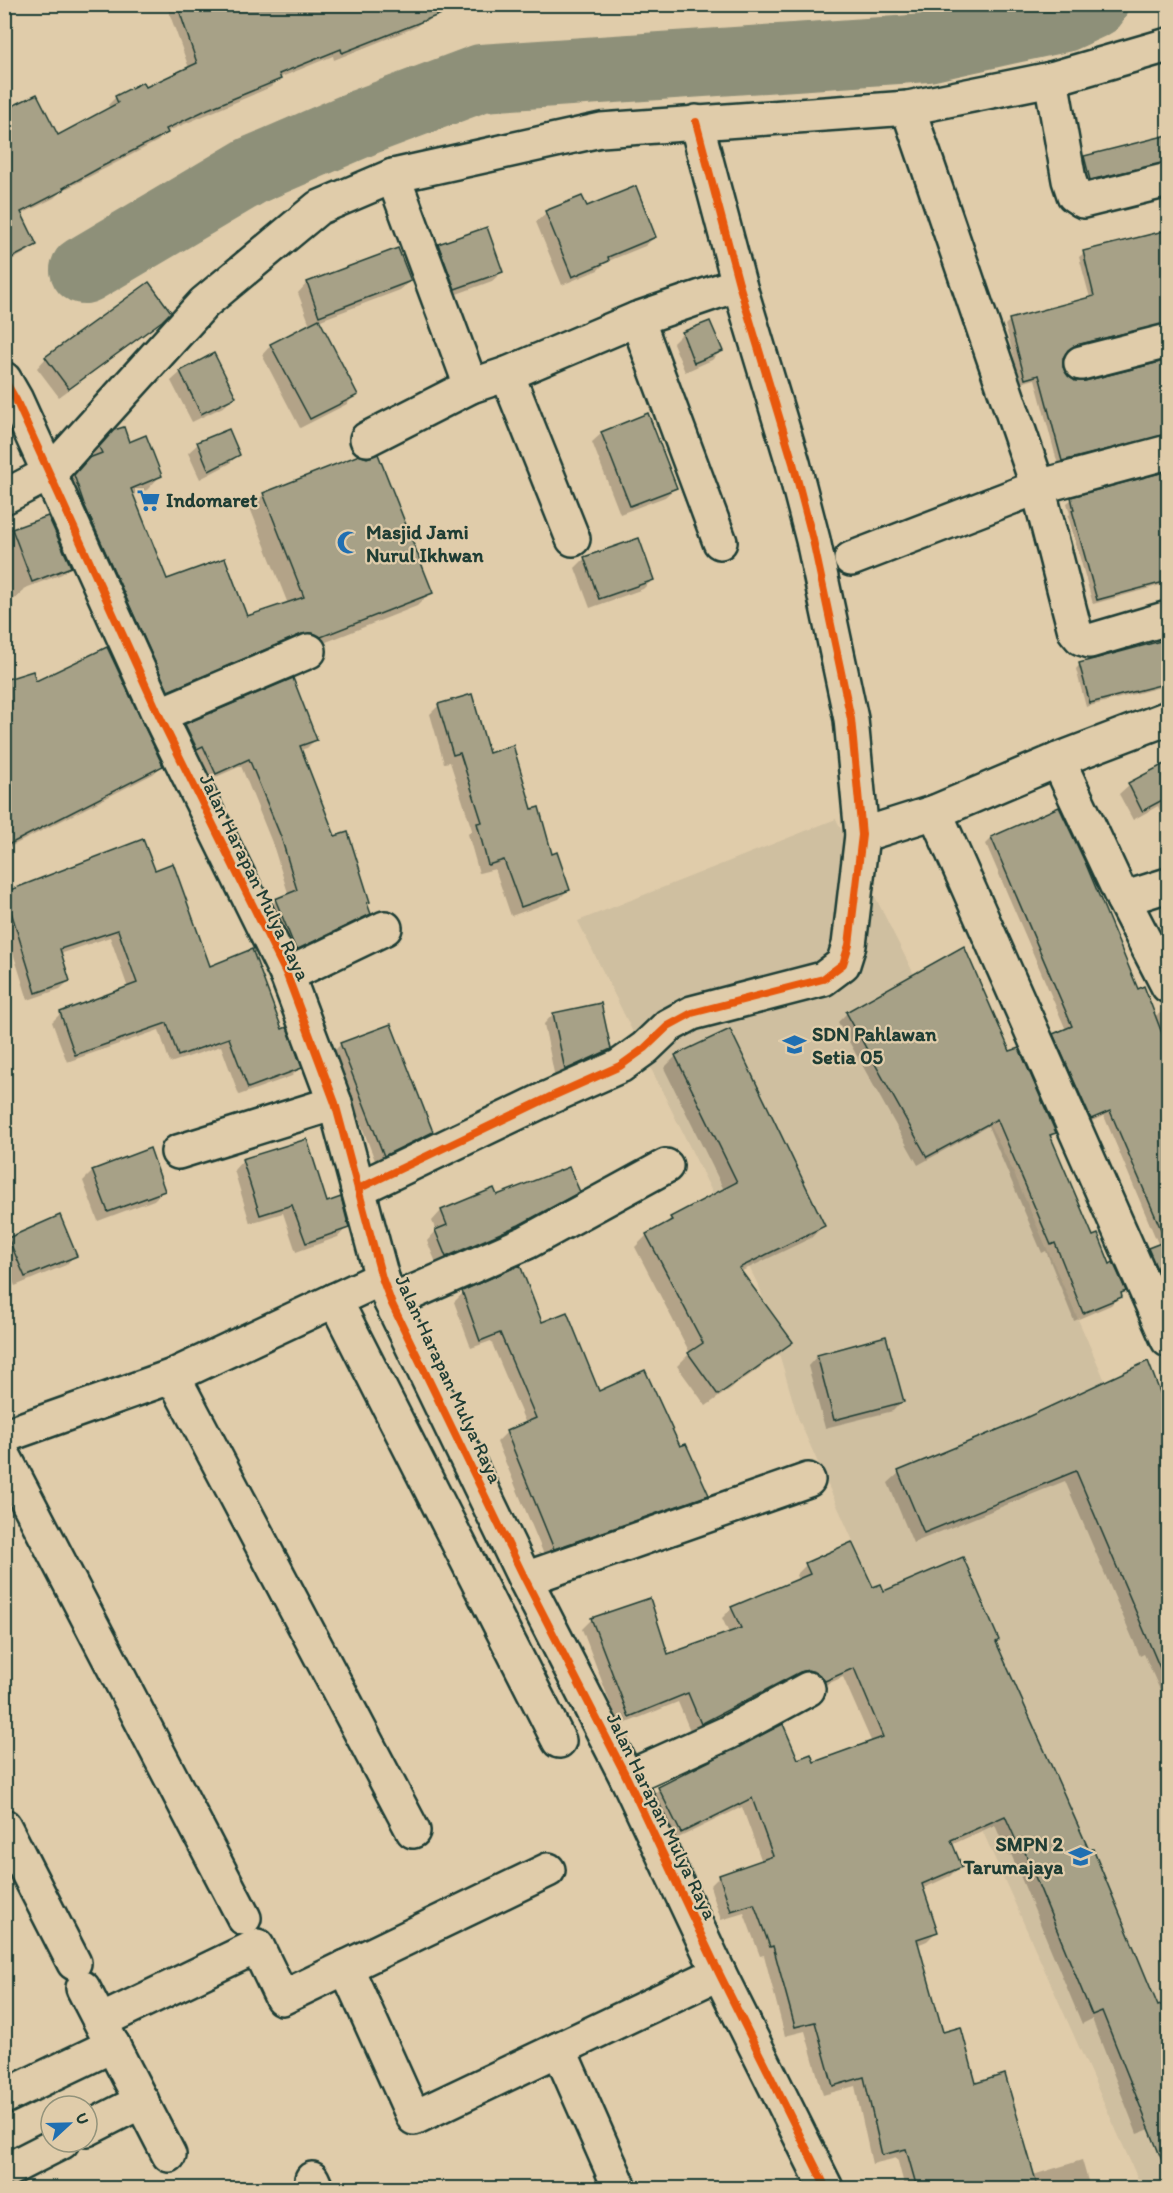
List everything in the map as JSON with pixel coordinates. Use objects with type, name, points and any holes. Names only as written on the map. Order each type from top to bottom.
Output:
[{"type":"street","points":[[4,497],[50,473],[204,303],[318,207],[393,176],[601,130],[908,108],[1051,79],[1168,45]]},
{"type":"street","points":[[1051,79],[1069,180],[1074,195],[1083,201],[1168,180]]},
{"type":"street","points":[[908,108],[1038,487],[1075,632],[1081,638],[1090,641],[1168,618]]},
{"type":"street","points":[[358,1189],[620,1066],[645,1048],[668,1026],[692,1012],[823,979],[843,964],[849,945],[862,835],[851,719],[813,540],[793,463],[739,284],[696,122]]},
{"type":"street","points":[[393,176],[471,386]]},
{"type":"street","points":[[367,439],[471,386],[507,374],[637,319],[739,284]]},
{"type":"street","points":[[637,319],[720,542]]},
{"type":"street","points":[[1081,363],[1168,341]]},
{"type":"street","points":[[507,374],[573,539]]},
{"type":"street","name":"Jalan Harapan Mulya Raya","points":[[10,389],[159,715],[287,975],[335,1103],[387,1290],[525,1579],[627,1778],[719,1973],[826,2188]]},
{"type":"street","points":[[851,559],[1038,487],[1168,452]]},
{"type":"street","points":[[159,715],[309,651]]},
{"type":"street","points":[[862,835],[935,812],[1058,760],[1168,718]]},
{"type":"street","points":[[1058,760],[1123,899],[1168,986]]},
{"type":"street","points":[[935,812],[1168,1340]]},
{"type":"street","points":[[1123,899],[1168,885]]},
{"type":"street","points":[[287,975],[385,928]]},
{"type":"street","points":[[178,1152],[335,1103]]},
{"type":"street","points":[[4,1436],[172,1376],[335,1300],[387,1290],[527,1242],[666,1166]]},
{"type":"street","points":[[335,1300],[559,1742]]},
{"type":"street","points":[[172,1376],[413,1831]]},
{"type":"street","points":[[4,1456],[244,1918]]},
{"type":"street","points":[[525,1579],[808,1480]]},
{"type":"street","points":[[627,1778],[727,1733],[808,1689]]},
{"type":"street","points":[[4,1826],[169,2155]]},
{"type":"street","points":[[4,2097],[107,2033],[257,1946],[282,1998],[548,1870]]},
{"type":"street","points":[[346,1967],[414,2118],[719,1973]]},
{"type":"street","points":[[559,2049],[620,2188]]},
{"type":"street","points":[[99,2123],[141,2101]]},
{"type":"street","points":[[11,2168],[39,2154]]},
{"type":"shaded area","name":"SMPN 2 Tarumajaya","points":[[836,819],[1012,1169],[1168,1524],[1168,2188],[1142,2188],[798,1418],[760,1289],[578,921]]},
{"type":"building","points":[[177,4],[458,4],[459,7],[342,53],[341,49],[279,74],[281,79],[166,129],[168,133],[21,212],[37,245],[4,262],[4,110],[37,94],[58,135],[118,103],[115,96],[143,82],[146,87],[197,63]]},
{"type":"building","points":[[1168,135],[1168,162],[1090,180],[1084,156]]},
{"type":"building","points":[[636,186],[656,237],[608,257],[609,261],[572,277],[545,211],[582,196],[587,206]]},
{"type":"building","points":[[487,227],[503,272],[455,289],[438,244]]},
{"type":"building","points":[[1168,230],[1168,323],[1076,345],[1068,350],[1063,358],[1063,367],[1068,376],[1075,381],[1085,381],[1168,360],[1168,434],[1062,461],[1039,375],[1025,379],[1009,319],[1094,296],[1083,251]]},
{"type":"building","points":[[398,248],[411,281],[319,316],[307,282]]},
{"type":"building","points":[[149,282],[171,312],[69,389],[45,357]]},
{"type":"building","points":[[319,319],[358,395],[310,419],[270,344]]},
{"type":"building","points":[[710,321],[723,351],[694,363],[682,332]]},
{"type":"building","points":[[214,353],[236,397],[201,414],[180,371]]},
{"type":"building","points":[[648,413],[677,488],[630,506],[601,432]]},
{"type":"building","points":[[124,427],[129,442],[146,435],[162,476],[131,489],[167,579],[225,558],[247,616],[304,597],[263,493],[359,455],[367,458],[378,454],[433,593],[321,637],[312,633],[302,634],[168,691],[84,504],[74,475],[89,458],[102,453],[99,447],[114,430]]},
{"type":"building","points":[[229,429],[240,455],[209,471],[197,442]]},
{"type":"building","points":[[1168,471],[1168,581],[1097,600],[1072,510],[1074,510],[1071,497]]},
{"type":"building","points":[[48,516],[71,567],[32,582],[12,529]]},
{"type":"building","points":[[639,538],[654,580],[599,599],[584,557]]},
{"type":"building","points":[[1168,639],[1168,683],[1090,703],[1079,663]]},
{"type":"building","points":[[107,647],[163,766],[4,847],[4,680],[33,671],[36,681]]},
{"type":"building","points":[[293,678],[317,740],[300,746],[335,836],[348,832],[370,902],[367,903],[371,914],[296,950],[275,899],[297,890],[281,837],[249,759],[216,774],[203,746],[197,749],[185,724]]},
{"type":"building","points":[[472,694],[489,753],[513,745],[532,809],[539,807],[552,854],[557,852],[570,890],[521,907],[504,860],[488,865],[477,823],[482,822],[460,753],[453,755],[438,704]]},
{"type":"building","points":[[1168,762],[1168,797],[1142,811],[1128,783]]},
{"type":"building","points":[[1059,807],[1085,862],[1138,989],[1144,986],[1168,1049],[1168,1272],[1160,1276],[1148,1248],[1166,1241],[1110,1111],[1091,1119],[1053,1034],[1072,1026],[991,837]]},
{"type":"building","points":[[143,839],[155,870],[173,863],[210,966],[252,949],[282,1029],[287,1027],[302,1068],[248,1088],[229,1038],[178,1056],[167,1023],[75,1055],[60,1012],[137,983],[118,930],[60,949],[70,981],[36,993],[5,892]]},
{"type":"building","points":[[964,946],[1010,1051],[1019,1048],[1056,1133],[1050,1135],[1093,1236],[1098,1234],[1110,1264],[1113,1262],[1126,1291],[1121,1293],[1122,1297],[1083,1313],[1055,1243],[1051,1245],[997,1119],[927,1157],[846,1012]]},
{"type":"building","points":[[601,1003],[611,1049],[565,1070],[553,1013]]},
{"type":"building","points":[[391,1024],[433,1132],[384,1156],[340,1043]]},
{"type":"building","points":[[730,1029],[825,1226],[739,1268],[793,1342],[718,1395],[688,1353],[703,1343],[646,1234],[672,1220],[670,1217],[737,1182],[675,1055]]},
{"type":"building","points":[[307,1139],[327,1202],[341,1197],[349,1228],[306,1243],[292,1205],[260,1215],[242,1159]]},
{"type":"building","points":[[150,1148],[165,1191],[108,1212],[92,1170]]},
{"type":"building","points":[[569,1167],[580,1192],[519,1225],[446,1257],[435,1230],[447,1225],[441,1210],[494,1188],[497,1195]]},
{"type":"building","points":[[60,1215],[77,1256],[25,1277],[8,1238]]},
{"type":"building","points":[[520,1265],[542,1322],[567,1312],[599,1391],[645,1370],[680,1446],[686,1444],[709,1495],[554,1549],[506,1431],[536,1418],[500,1333],[480,1341],[462,1291]]},
{"type":"building","points":[[886,1336],[904,1402],[834,1420],[817,1355]]},
{"type":"building","points":[[1148,1361],[1168,1413],[1168,1687],[1076,1471],[924,1533],[898,1471],[1019,1421]]},
{"type":"building","points":[[852,1542],[873,1587],[881,1584],[884,1591],[963,1557],[999,1640],[996,1642],[1089,1850],[1093,1849],[1158,2006],[1168,2002],[1168,2173],[1102,2011],[1092,2015],[1022,1845],[1019,1847],[1005,1816],[951,1840],[962,1867],[922,1884],[938,1932],[917,1939],[943,2032],[961,2027],[976,2083],[1005,2074],[1038,2188],[917,2188],[906,2149],[882,2155],[864,2077],[833,2086],[815,2022],[795,2027],[773,1946],[770,1947],[754,1904],[731,1911],[719,1875],[773,1856],[752,1798],[681,1833],[658,1787],[783,1724],[798,1759],[811,1754],[814,1762],[883,1737],[854,1668],[825,1681],[817,1673],[808,1670],[800,1672],[701,1724],[688,1693],[629,1717],[591,1618],[650,1598],[668,1654],[741,1628],[731,1607],[810,1574],[805,1563]]},
{"type":"waterway","points":[[84,270],[253,170],[364,122],[481,78],[927,48],[1064,18],[1094,4]]},
{"type":"cycle path","points":[[358,1189],[620,1066],[645,1048],[668,1026],[692,1013],[823,979],[843,964],[849,945],[862,835],[851,719],[813,540],[793,463],[739,284],[696,122]]},
{"type":"cycle path","points":[[4,379],[16,400],[159,715],[287,975],[335,1103],[382,1278],[391,1302],[525,1579],[627,1778],[719,1973],[826,2188]]},
{"type":"place","name":"Indomaret","points":[[148,500]]},
{"type":"place","name":"Masjid Jami Nurul Ikhwan","points":[[348,543]]},
{"type":"place","name":"SDN Pahlawan Setia 05","points":[[794,1045]]},
{"type":"place","name":"SMPN 2 Tarumajaya","points":[[1081,1856]]}]
